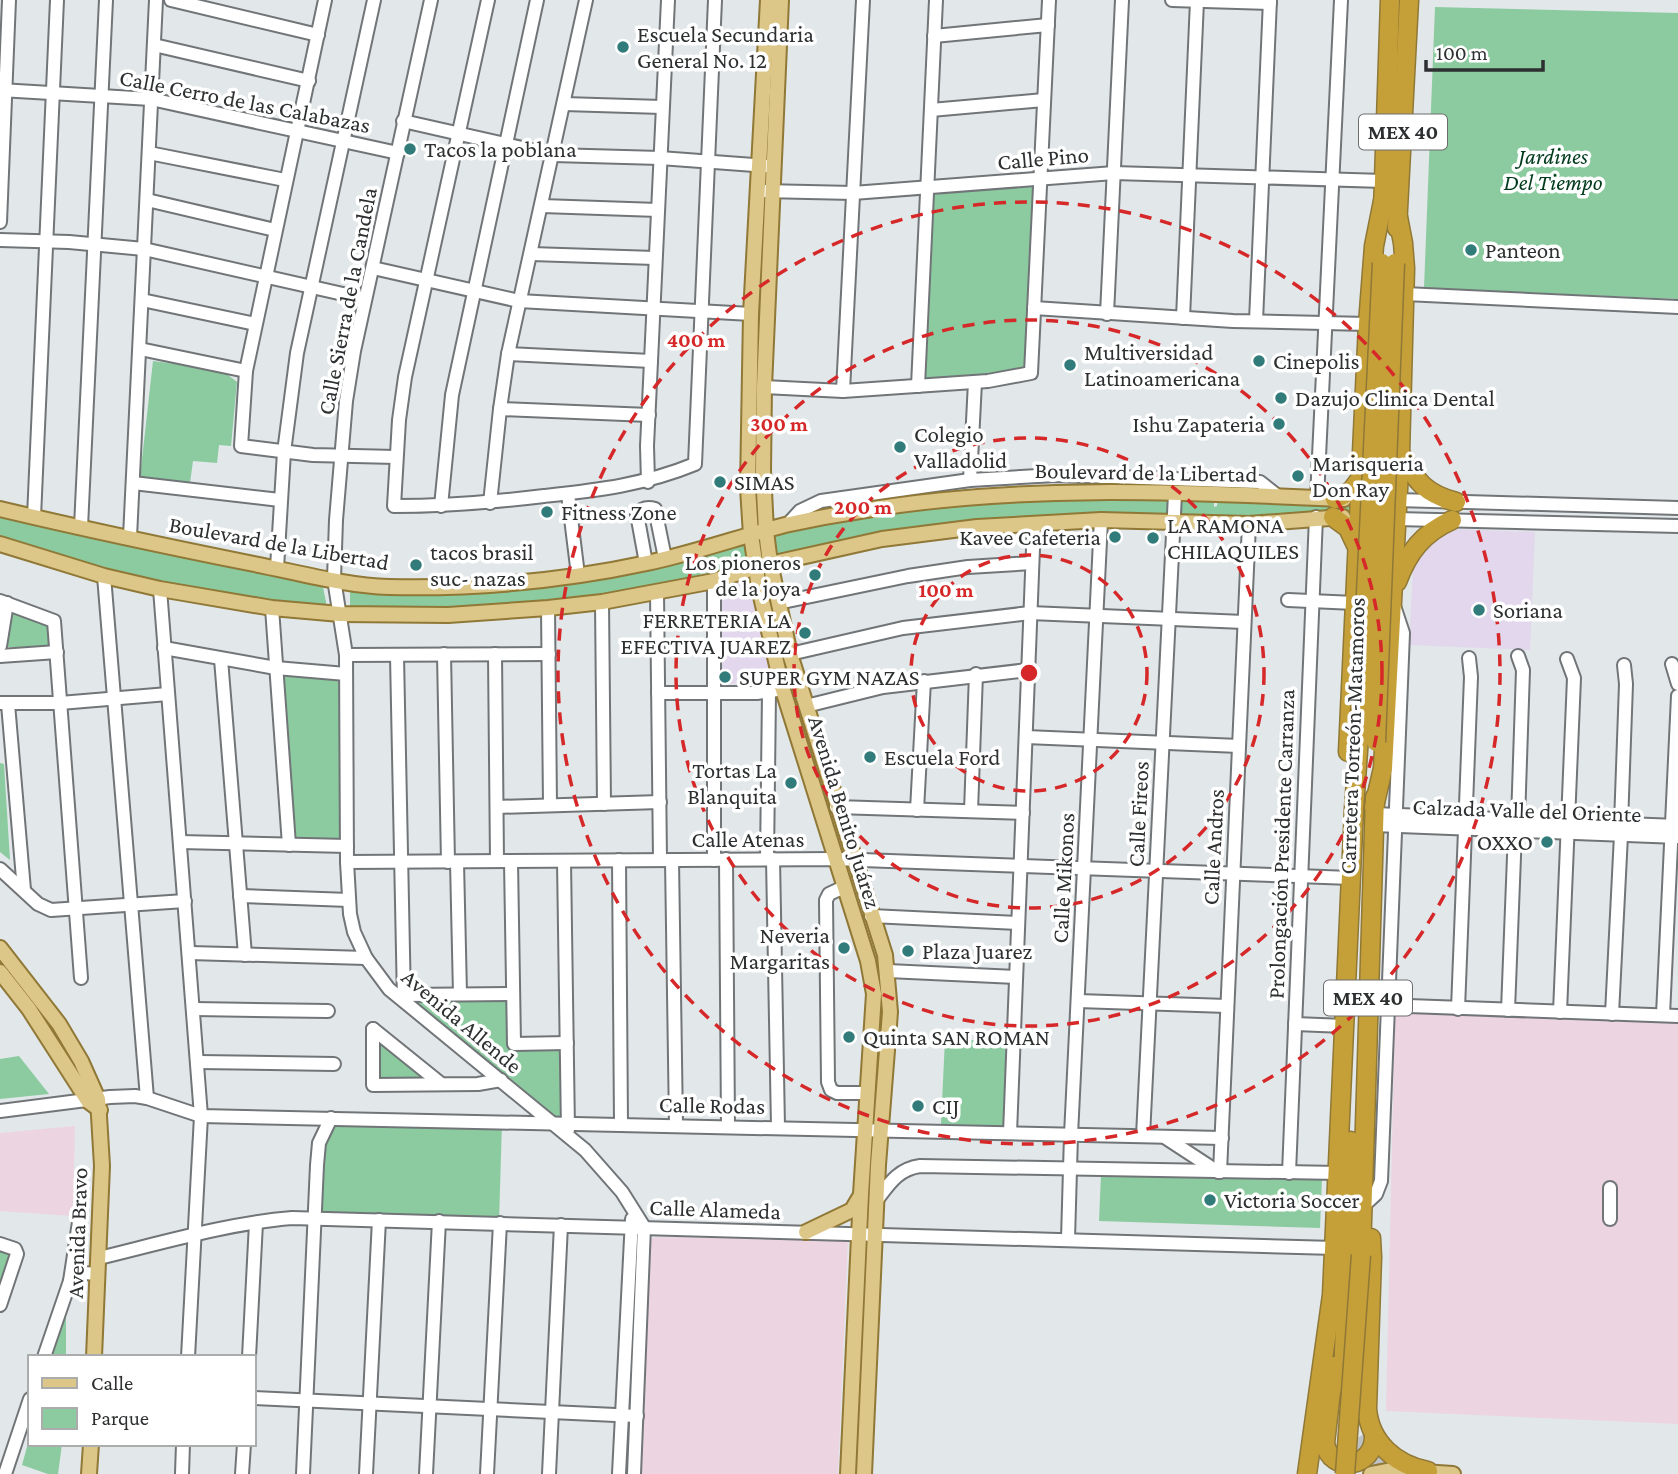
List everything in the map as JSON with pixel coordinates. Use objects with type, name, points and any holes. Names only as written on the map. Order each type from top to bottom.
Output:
[{"type":"highway","name":"MEX 40","points":[[1389,263],[1383,201],[1390,0]]},
{"type":"highway","name":"Carretera Torreón-Matamoros","points":[[1345,1474],[1363,1212],[1374,815],[1368,739],[1389,263],[1398,217],[1409,0]]},
{"type":"highway","points":[[1354,809],[1347,769],[1356,548],[1374,246],[1383,201]]},
{"type":"highway","points":[[1374,815],[1383,768],[1400,457],[1405,253],[1398,217]]},
{"type":"highway","points":[[1360,475],[1384,472],[1400,457]]},
{"type":"highway","points":[[1392,598],[1411,552],[1454,511],[1442,498],[1423,488],[1400,457]]},
{"type":"highway","points":[[1326,499],[1351,491],[1360,475]]},
{"type":"highway","points":[[1324,517],[1348,528],[1356,548]]},
{"type":"highway","points":[[1356,548],[1377,547],[1390,553],[1394,559]]},
{"type":"highway","name":"MEX 40","points":[[1308,1473],[1332,1295],[1354,809],[1368,739]]},
{"type":"highway","points":[[1343,1089],[1351,1148],[1343,1387],[1345,1413]]},
{"type":"highway","points":[[1338,1179],[1341,1205],[1340,1271],[1325,1447],[1335,1461],[1345,1464],[1363,1460],[1374,1444],[1367,1409],[1372,1250],[1363,1212]]},
{"type":"highway","points":[[1374,1435],[1396,1460],[1428,1471]]},
{"type":"main road","points":[[767,166],[768,0]]},
{"type":"main road","points":[[767,166],[781,0]]},
{"type":"main road","name":"Avenida Benito Juárez","points":[[767,166],[763,471],[766,531],[763,565],[776,690],[835,859],[874,986],[868,1093],[874,1130],[876,1201],[864,1474]]},
{"type":"main road","name":"Avenida Benito Juárez","points":[[766,191],[751,314],[748,488],[751,535],[778,603],[790,654],[872,916],[887,971],[890,1012],[874,1130],[861,1194],[848,1474]]},
{"type":"main road","name":"Boulevard de la Libertad","points":[[0,509],[380,587],[445,587],[578,575],[646,563],[788,524],[972,495],[1047,492],[1326,499],[1396,519]]},
{"type":"main road","name":"Boulevard de la Libertad","points":[[0,544],[104,576],[160,589],[272,608],[340,614],[448,615],[602,602],[714,580],[763,565],[882,539],[977,527],[1101,520],[1249,524],[1324,517],[1397,500]]},
{"type":"main road","name":"Avenida Bravo","points":[[0,948],[42,1000],[80,1060],[95,1104],[103,1166],[94,1355]]},
{"type":"main road","name":"Avenida Bravo","points":[[0,972],[95,1104]]},
{"type":"main road","points":[[29,1009],[42,1000]]},
{"type":"main road","points":[[806,1233],[852,1210],[861,1194]]},
{"type":"main road","points":[[89,1474],[90,1446]]},
{"type":"main road","points":[[1371,1474],[1391,1470],[1453,1474]]},
{"type":"street","points":[[0,222],[3,90],[9,0]]},
{"type":"street","points":[[34,517],[57,0]]},
{"type":"street","points":[[81,527],[106,0]]},
{"type":"street","points":[[130,537],[156,0]]},
{"type":"street","points":[[171,0],[318,35]]},
{"type":"street","points":[[325,0],[246,371],[241,446],[284,452],[397,457]]},
{"type":"street","points":[[277,568],[284,452],[297,353],[374,0]]},
{"type":"street","name":"Calle Sierra de la Candela","points":[[340,614],[334,579],[341,456],[350,376],[431,0]]},
{"type":"street","points":[[488,0],[405,376],[394,506],[490,503],[568,494],[648,482],[695,464],[715,0]]},
{"type":"street","points":[[441,506],[452,395],[537,0]]},
{"type":"street","points":[[490,503],[508,354],[586,0]]},
{"type":"street","points":[[648,482],[655,258],[668,0]]},
{"type":"street","points":[[843,391],[863,0]]},
{"type":"street","points":[[918,386],[936,0]]},
{"type":"street","points":[[764,387],[843,391],[975,382],[1031,373],[1049,0]]},
{"type":"street","points":[[1107,314],[1122,0]]},
{"type":"street","points":[[1172,0],[1270,2],[1256,321]]},
{"type":"street","points":[[1326,499],[1326,323],[1341,0]]},
{"type":"street","points":[[1183,318],[1197,1]]},
{"type":"street","points":[[934,36],[1048,25]]},
{"type":"street","points":[[154,45],[309,81]]},
{"type":"street","name":"Calle Cerro de las Calabazas","points":[[3,90],[151,99],[398,153]]},
{"type":"street","points":[[931,110],[1044,100]]},
{"type":"street","points":[[564,104],[662,107]]},
{"type":"street","name":"Calle Cerro de las Calabazas","points":[[403,121],[553,155],[660,158],[767,166]]},
{"type":"street","points":[[149,153],[285,180]]},
{"type":"street","name":"Calle Pino","points":[[766,191],[853,194],[1114,173],[1384,181]]},
{"type":"street","points":[[147,200],[275,230]]},
{"type":"street","points":[[542,206],[658,210]]},
{"type":"street","points":[[0,240],[144,249],[365,299]]},
{"type":"street","points":[[531,254],[655,258]]},
{"type":"street","points":[[373,268],[519,301],[751,314]]},
{"type":"street","points":[[1405,294],[1678,307]]},
{"type":"street","points":[[142,300],[255,324]]},
{"type":"street","points":[[1034,308],[1183,318],[1368,324]]},
{"type":"street","points":[[140,349],[246,371]]},
{"type":"street","points":[[508,354],[651,360]]},
{"type":"street","points":[[970,480],[975,382]]},
{"type":"street","points":[[500,409],[649,415]]},
{"type":"street","points":[[788,524],[800,511],[821,501],[970,480],[1055,475],[1260,482],[1279,497]]},
{"type":"street","points":[[133,483],[280,500]]},
{"type":"street","points":[[568,494],[578,575]]},
{"type":"street","name":"Calle Fireos","points":[[1143,1136],[1175,494]]},
{"type":"street","name":"Boulevard de la Libertad","points":[[1397,500],[1454,511],[1678,526]]},
{"type":"street","name":"Boulevard de la Libertad","points":[[1396,519],[1454,511],[1678,508]]},
{"type":"street","points":[[646,563],[637,514],[641,510],[655,509],[666,558]]},
{"type":"street","name":"Prolongación Presidente Carranza","points":[[1289,1173],[1312,601],[1324,517]]},
{"type":"street","name":"Calle Mikonos","points":[[1068,1239],[1101,520]]},
{"type":"street","points":[[1010,1133],[1034,523]]},
{"type":"street","name":"Calle Andros","points":[[1219,1172],[1249,524]]},
{"type":"street","points":[[778,603],[968,567],[1032,563]]},
{"type":"street","points":[[104,576],[147,1098]]},
{"type":"street","points":[[714,580],[714,693],[728,1126]]},
{"type":"street","points":[[160,589],[201,1116],[188,1355]]},
{"type":"street","points":[[657,592],[660,802],[666,860],[676,1125]]},
{"type":"street","points":[[1363,1212],[1381,1183],[1403,633],[1392,598]]},
{"type":"street","points":[[1288,600],[1355,603]]},
{"type":"street","points":[[0,646],[4,602],[54,621],[82,978]]},
{"type":"street","points":[[602,602],[604,804]]},
{"type":"street","points":[[272,608],[289,845]]},
{"type":"street","points":[[548,608],[550,805]]},
{"type":"street","points":[[790,654],[903,628],[1030,613],[1244,622]]},
{"type":"street","name":"Avenida Allende","points":[[340,614],[346,655],[347,862],[354,932],[366,958],[389,989],[404,998],[551,1122],[568,1129],[605,1170],[633,1209],[638,1227],[634,1474]]},
{"type":"street","points":[[164,648],[276,667],[346,674]]},
{"type":"street","points":[[0,656],[57,652]]},
{"type":"street","points":[[444,654],[460,995]]},
{"type":"street","points":[[495,654],[497,861]]},
{"type":"street","points":[[346,655],[549,654]]},
{"type":"street","points":[[397,656],[404,998],[513,994]]},
{"type":"street","points":[[1508,1010],[1523,670],[1518,656]]},
{"type":"street","points":[[1458,1009],[1471,677],[1469,658]]},
{"type":"street","points":[[221,659],[245,955]]},
{"type":"street","points":[[1560,1012],[1574,678],[1567,659]]},
{"type":"street","points":[[1672,664],[1678,684]]},
{"type":"street","points":[[1612,1014],[1621,830],[1626,684],[1624,665]]},
{"type":"street","points":[[806,706],[883,687],[1028,670]]},
{"type":"street","points":[[971,811],[976,674]]},
{"type":"street","points":[[917,810],[924,681]]},
{"type":"street","points":[[658,694],[776,690],[770,859],[778,1127]]},
{"type":"street","points":[[24,890],[6,756],[4,703],[60,703],[168,694]]},
{"type":"street","points":[[1663,1015],[1675,832],[1678,696]]},
{"type":"street","points":[[1026,737],[1239,746]]},
{"type":"street","points":[[497,807],[660,802]]},
{"type":"street","points":[[836,807],[1023,813]]},
{"type":"street","name":"Calzada Valle del Oriente","points":[[1374,815],[1396,821],[1675,832]]},
{"type":"street","points":[[180,842],[347,846]]},
{"type":"street","name":"Calle Atenas","points":[[347,862],[835,859],[1351,878]]},
{"type":"street","points":[[619,860],[621,1124]]},
{"type":"street","points":[[511,861],[514,1044],[567,1043]]},
{"type":"street","points":[[564,861],[568,1129]]},
{"type":"street","points":[[0,869],[44,908],[51,910],[185,901]]},
{"type":"street","points":[[844,887],[829,894],[825,900],[828,1082],[831,1090],[837,1093],[868,1093]]},
{"type":"street","points":[[240,896],[349,900]]},
{"type":"street","points":[[872,916],[1018,923]]},
{"type":"street","points":[[190,953],[366,958]]},
{"type":"street","points":[[887,971],[1016,977]]},
{"type":"street","points":[[1077,1002],[1227,1006]]},
{"type":"street","points":[[1367,1004],[1678,1016]]},
{"type":"street","points":[[194,1009],[328,1011]]},
{"type":"street","points":[[1295,1024],[1345,1026]]},
{"type":"street","points":[[440,1083],[373,1029],[373,1085],[478,1084],[501,1080]]},
{"type":"street","points":[[198,1062],[334,1064]]},
{"type":"street","points":[[0,1111],[95,1104],[122,1096],[147,1098],[201,1116],[551,1122]]},
{"type":"street","points":[[303,1474],[319,1143],[331,1118]]},
{"type":"street","name":"Calle Rodas","points":[[568,1129],[621,1124],[1222,1138]]},
{"type":"street","points":[[1164,1137],[1219,1172]]},
{"type":"street","points":[[876,1201],[897,1174],[911,1167],[1289,1173],[1338,1179]]},
{"type":"street","points":[[1610,1188],[1610,1219]]},
{"type":"street","name":"Calle Alameda","points":[[99,1258],[274,1219],[500,1223],[1335,1248]]},
{"type":"street","points":[[366,1474],[379,1220]]},
{"type":"street","points":[[45,1355],[70,1281],[79,1222]]},
{"type":"street","points":[[426,1474],[439,1222]]},
{"type":"street","points":[[249,1355],[256,1223]]},
{"type":"street","points":[[487,1474],[500,1223]]},
{"type":"street","points":[[549,1474],[561,1225]]},
{"type":"street","name":"Avenida Allende","points":[[619,1474],[638,1227]]},
{"type":"street","points":[[0,1244],[15,1249],[17,1254],[0,1304]]},
{"type":"street","points":[[70,1281],[84,1273],[98,1274]]},
{"type":"street","points":[[256,1398],[637,1416]]},
{"type":"street","points":[[4,1467],[28,1404]]},
{"type":"street","points":[[181,1474],[183,1446]]},
{"type":"street","points":[[243,1474],[244,1446]]},
{"type":"shaded area","points":[[1453,529],[1535,532],[1530,650],[1409,645],[1413,569],[1419,550],[1426,542]]},
{"type":"shaded area","points":[[747,576],[773,683],[716,684],[717,586]]},
{"type":"shaded area","points":[[1395,1007],[1678,1017],[1678,1424],[1386,1411]]},
{"type":"shaded area","points":[[75,1126],[73,1216],[0,1211],[0,1133]]},
{"type":"shaded area","points":[[650,1239],[848,1239],[838,1474],[640,1474]]},
{"type":"green space","name":"Jardines Del Tiempo","points":[[1435,7],[1678,13],[1678,299],[1424,288]]},
{"type":"green space","points":[[1034,182],[1026,370],[922,382],[932,195]]},
{"type":"green space","points":[[153,361],[222,370],[237,382],[231,446],[219,445],[217,463],[193,461],[190,483],[140,477]]},
{"type":"green space","points":[[1095,497],[1214,500],[1214,507],[1217,506],[1218,497],[1355,503],[1356,514],[1228,519],[1212,515],[1073,516],[776,557],[773,535],[850,518],[949,502]]},
{"type":"green space","points":[[0,513],[322,582],[327,607],[161,581],[40,551],[0,538]]},
{"type":"green space","points":[[747,543],[749,563],[611,593],[511,605],[350,610],[350,590],[416,592],[470,589]]},
{"type":"green space","points":[[9,610],[49,625],[52,647],[4,647]]},
{"type":"green space","points":[[278,670],[341,676],[344,843],[292,843]]},
{"type":"green space","points":[[0,763],[4,764],[10,860],[0,852]]},
{"type":"green space","points":[[514,993],[517,1046],[565,1046],[566,1121],[559,1119],[408,999]]},
{"type":"green space","points":[[374,1031],[438,1082],[374,1084]]},
{"type":"green space","points":[[945,1039],[1006,1042],[1003,1127],[941,1124]]},
{"type":"green space","points":[[19,1056],[49,1094],[0,1099],[0,1059]]},
{"type":"green space","points":[[332,1119],[502,1122],[499,1222],[317,1218],[320,1144]]},
{"type":"green space","name":"Victoria Soccer","points":[[1101,1175],[1322,1178],[1320,1228],[1099,1221]]},
{"type":"green space","points":[[0,1248],[11,1254],[0,1290]]},
{"type":"green space","points":[[66,1313],[66,1355],[53,1355]]},
{"type":"green space","points":[[28,1443],[28,1446],[62,1446],[58,1474],[48,1474],[22,1465]]},
{"type":"tunnel","points":[[1345,1414],[1376,1463],[1388,1474]]},
{"type":"place","name":"Escuela Secundaria General No. 12","points":[[623,47]]},
{"type":"place","name":"Tacos la poblana","points":[[410,149]]},
{"type":"place","name":"Panteon","points":[[1471,250]]},
{"type":"place","name":"Cinepolis","points":[[1259,361]]},
{"type":"place","name":"Multiversidad Latinoamericana","points":[[1070,365]]},
{"type":"place","name":"Dazujo Clinica Dental","points":[[1281,398]]},
{"type":"place","name":"Ishu Zapateria","points":[[1279,424]]},
{"type":"place","name":"Colegio Valladolid","points":[[900,447]]},
{"type":"place","name":"Marisqueria Don Ray","points":[[1298,476]]},
{"type":"place","name":"SIMAS","points":[[720,482]]},
{"type":"place","name":"Fitness Zone","points":[[547,512]]},
{"type":"place","name":"Kavee Cafeteria","points":[[1115,537]]},
{"type":"place","name":"LA RAMONA CHILAQUILES","points":[[1153,538]]},
{"type":"place","name":"tacos brasil suc- nazas","points":[[416,565]]},
{"type":"place","name":"Los pioneros de la joya","points":[[815,575]]},
{"type":"place","name":"Soriana","points":[[1479,610]]},
{"type":"place","name":"FERRETERIA LA EFECTIVA JUAREZ","points":[[805,633]]},
{"type":"place","name":"SUPER GYM NAZAS","points":[[725,677]]},
{"type":"place","name":"Escuela Ford","points":[[870,757]]},
{"type":"place","name":"Tortas La Blanquita","points":[[791,783]]},
{"type":"place","name":"OXXO","points":[[1547,842]]},
{"type":"place","name":"Neveria Margaritas","points":[[844,948]]},
{"type":"place","name":"Plaza Juarez","points":[[908,951]]},
{"type":"place","name":"Quinta SAN ROMAN","points":[[849,1037]]},
{"type":"place","name":"CIJ","points":[[918,1106]]},
{"type":"place","name":"Victoria Soccer","points":[[1210,1200]]}]
